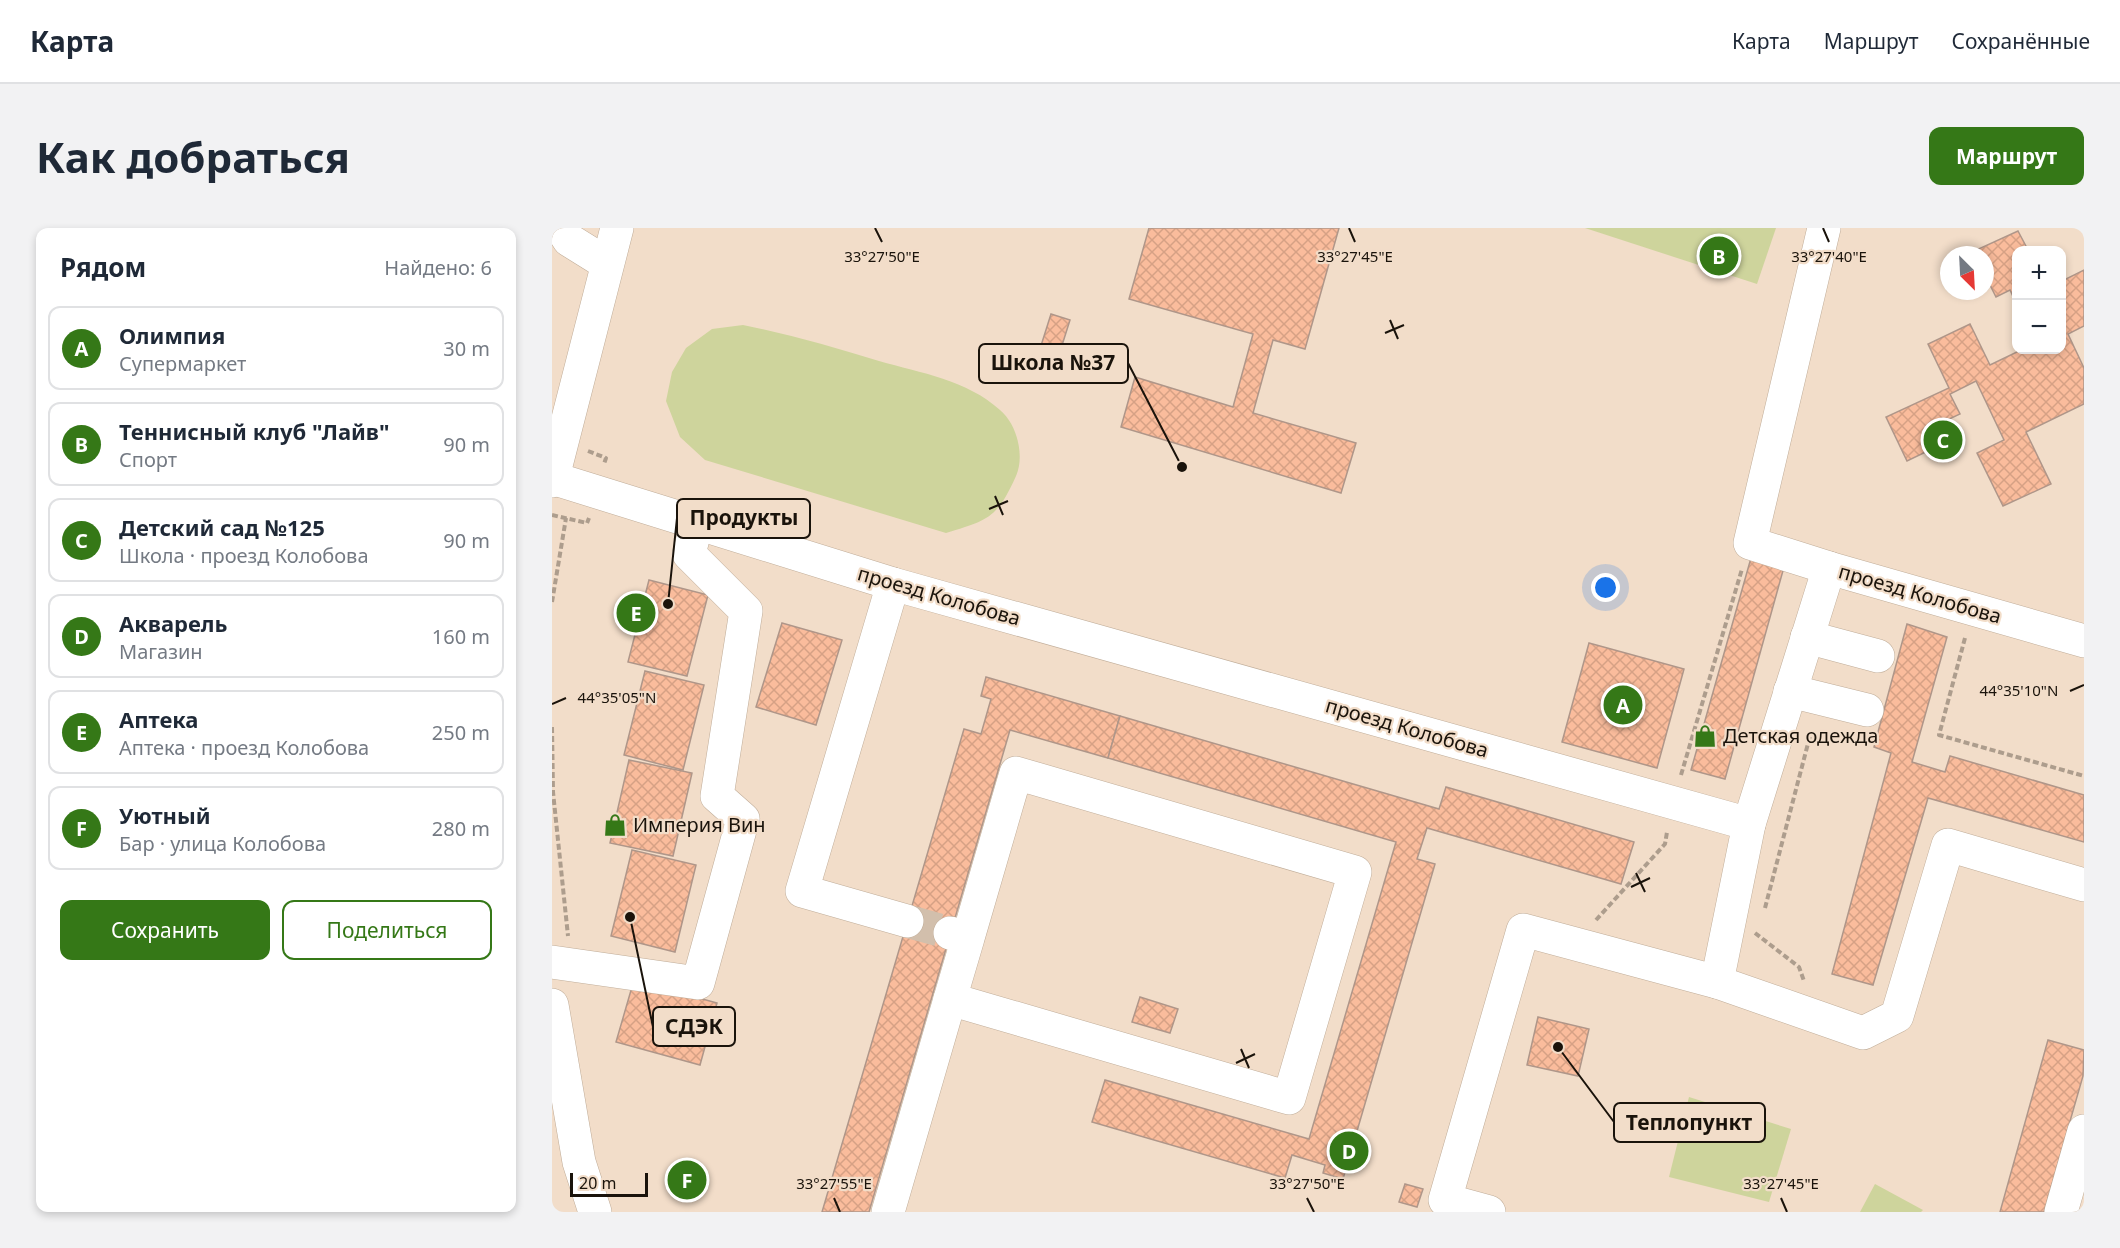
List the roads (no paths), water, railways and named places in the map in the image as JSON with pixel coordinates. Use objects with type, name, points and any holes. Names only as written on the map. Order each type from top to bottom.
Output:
[{"type":"street","points":[[561,228],[569,240],[606,263]]},
{"type":"street","points":[[552,479],[606,263],[617,228]]},
{"type":"street","points":[[1824,228],[1750,543],[1828,568]]},
{"type":"street","name":"проезд Колобова","points":[[552,479],[893,584],[1749,824],[1828,568],[2084,641]]},
{"type":"street","points":[[561,963],[698,983],[743,819],[717,795],[746,611],[689,554],[697,523]]},
{"type":"street","points":[[893,584],[802,891],[908,921]]},
{"type":"street","points":[[1807,637],[1878,656]]},
{"type":"street","points":[[1790,690],[1867,710]]},
{"type":"street","points":[[888,1212],[950,999],[959,936],[1016,773],[1355,872],[1288,1098],[950,999]]},
{"type":"street","points":[[1717,982],[1749,824]]},
{"type":"street","points":[[1490,1212],[1443,1206],[1523,930],[1717,982],[1863,1033],[1896,1016],[1948,845],[2084,885]]},
{"type":"street","points":[[552,1005],[558,1065],[579,1162],[596,1212]]},
{"type":"street","points":[[2061,1212],[2084,1131]]},
{"type":"tunnel","points":[[907,921],[950,933]]},
{"type":"place","name":"Теннисный клуб \"Лайв\"","points":[[1719,256]]},
{"type":"place","name":"Детский сад №125","points":[[1943,440]]},
{"type":"place","name":"Школа №37","points":[[1182,467]]},
{"type":"place","name":"Продукты","points":[[668,604]]},
{"type":"place","name":"Аптека","points":[[636,613]]},
{"type":"place","name":"Олимпия","points":[[1623,705]]},
{"type":"place","name":"Детская одежда","points":[[1705,736]]},
{"type":"place","name":"Империя Вин","points":[[615,825]]},
{"type":"place","name":"СДЭК","points":[[630,917]]},
{"type":"place","name":"Теплопункт","points":[[1558,1047]]},
{"type":"place","name":"Акварель","points":[[1349,1151]]},
{"type":"place","name":"Уютный","points":[[687,1180]]}]
